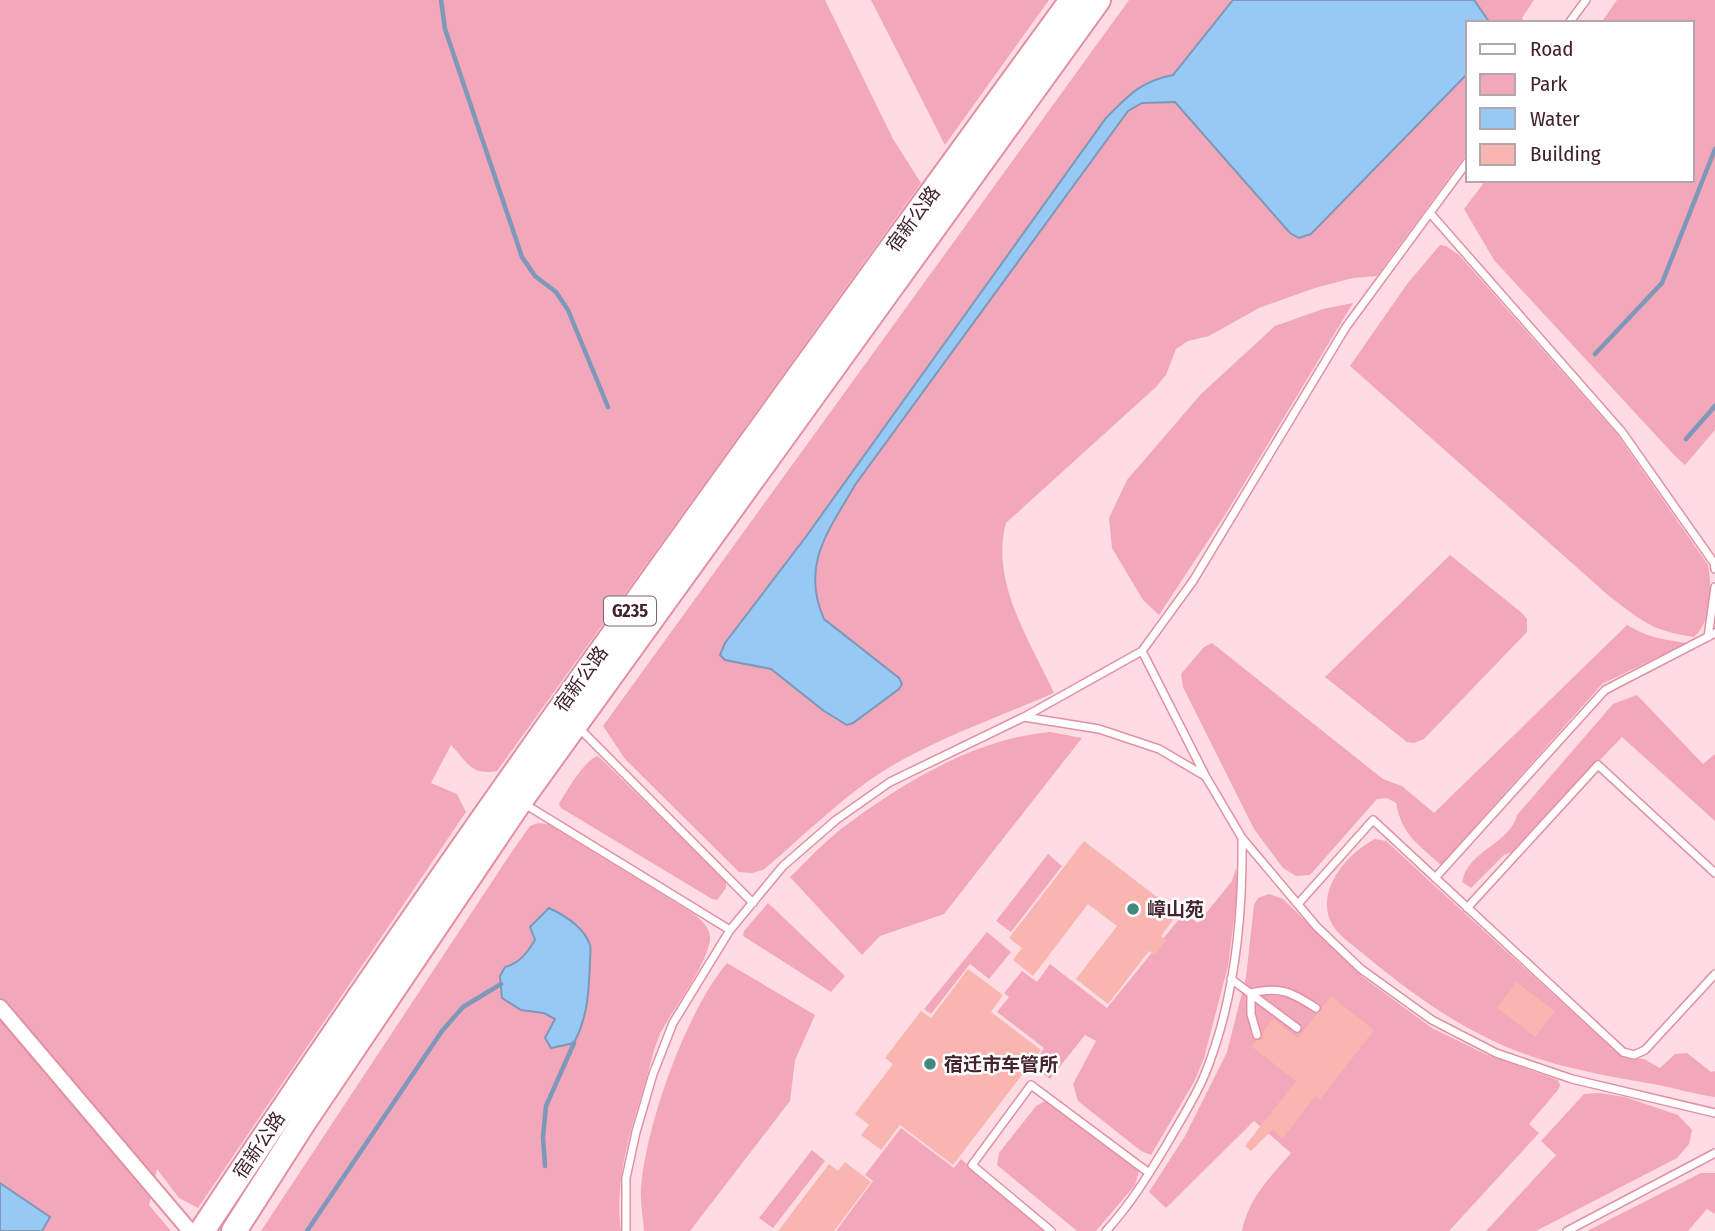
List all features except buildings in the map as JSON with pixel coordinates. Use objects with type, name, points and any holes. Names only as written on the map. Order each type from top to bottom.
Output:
[{"type":"highway","name":"宿新公路","points":[[202,1231],[557,710],[1072,0]]},
{"type":"highway","name":"宿新公路","points":[[234,1231],[303,1123],[520,801],[1098,0]]},
{"type":"street","points":[[0,1007],[190,1231]]},
{"type":"lane","points":[[1571,21],[1586,0]]},
{"type":"lane","points":[[626,1231],[626,1178],[653,1074],[673,1023],[730,930],[783,866],[836,820],[890,782],[1024,716],[1142,651],[1193,581],[1346,327],[1466,163]]},
{"type":"lane","points":[[1430,213],[1622,432],[1714,563],[1715,569]]},
{"type":"lane","points":[[1435,878],[1605,690],[1712,635],[1715,587]]},
{"type":"lane","points":[[1142,651],[1206,777],[1242,838],[1317,927],[1361,969],[1432,1020],[1496,1053],[1572,1079],[1715,1113]]},
{"type":"lane","points":[[1024,716],[1100,729],[1159,749],[1206,777]]},
{"type":"lane","points":[[575,723],[753,903]]},
{"type":"lane","points":[[1467,908],[1598,765],[1715,873]]},
{"type":"lane","points":[[520,801],[730,930]]},
{"type":"lane","points":[[1298,904],[1373,820],[1623,1052],[1634,1055],[1645,1049],[1715,974]]},
{"type":"lane","points":[[1106,1231],[1149,1174],[1205,1074],[1231,979],[1243,888],[1242,838]]},
{"type":"lane","points":[[1231,979],[1297,1028]]},
{"type":"lane","points":[[1251,993],[1282,990],[1294,994],[1315,1009]]},
{"type":"lane","points":[[1251,993],[1251,1014],[1257,1035]]},
{"type":"lane","points":[[1051,1231],[972,1165],[1031,1085],[1149,1174]]},
{"type":"lane","points":[[1567,1231],[1715,1153]]},
{"type":"green space","points":[[0,0],[825,0],[893,139],[921,183],[497,771],[475,769],[465,762],[451,745],[431,783],[457,794],[466,812],[198,1208],[179,1198],[157,1169],[149,1205],[171,1231],[0,1231]]},
{"type":"green space","points":[[871,0],[1049,0],[945,145]]},
{"type":"green space","points":[[1129,0],[1534,0],[1522,18],[1524,21],[1466,21],[1466,155],[1377,276],[1353,278],[1315,288],[1259,308],[1209,336],[1188,341],[1176,349],[1166,375],[1156,387],[1006,523],[1002,545],[1008,589],[1024,632],[1054,693],[958,733],[883,771],[847,797],[763,870],[752,873],[739,872],[625,759],[603,726]]},
{"type":"green space","points":[[1617,0],[1715,0],[1715,430],[1685,465],[1494,260],[1464,209],[1484,182],[1694,182],[1694,21],[1602,21]]},
{"type":"green space","points":[[1440,245],[1459,255],[1617,434],[1708,565],[1709,603],[1704,622],[1694,637],[1668,632],[1648,624],[1609,596],[1350,366],[1407,284]]},
{"type":"green space","points":[[1353,303],[1225,515],[1159,615],[1143,600],[1112,548],[1109,518],[1127,480],[1201,394],[1275,326],[1323,309]]},
{"type":"green space","points":[[1450,555],[1522,613],[1527,619],[1527,632],[1424,739],[1414,743],[1407,742],[1325,677]]},
{"type":"green space","points":[[1627,625],[1649,635],[1687,643],[1602,684],[1441,865],[1412,838],[1402,823],[1396,803],[1387,798],[1377,799],[1310,875],[1296,876],[1283,868],[1254,829],[1183,687],[1181,674],[1204,647],[1212,643],[1383,779],[1402,786],[1434,813]]},
{"type":"green space","points":[[1637,695],[1703,764],[1715,754],[1715,821],[1622,737],[1512,852],[1504,855],[1471,888],[1462,882],[1472,862],[1506,833],[1517,815],[1613,704]]},
{"type":"green space","points":[[1050,732],[1082,738],[944,914],[880,936],[862,955],[790,877],[841,829],[913,780],[993,744]]},
{"type":"green space","points":[[598,756],[726,881],[726,888],[717,900],[561,808],[559,804],[576,777],[587,763]]},
{"type":"green space","points":[[548,824],[694,914],[705,925],[710,936],[702,963],[660,1034],[654,1051],[625,1154],[620,1192],[621,1231],[261,1231],[513,850],[530,826]]},
{"type":"green space","points":[[1375,839],[1386,841],[1615,1051],[1632,1058],[1644,1059],[1660,1068],[1675,1054],[1687,1053],[1711,1072],[1715,1071],[1715,1097],[1583,1071],[1514,1050],[1474,1031],[1401,984],[1348,942],[1332,924],[1328,912],[1327,899],[1336,875],[1354,854]]},
{"type":"green space","points":[[1048,854],[1062,866],[1011,932],[996,921]]},
{"type":"green space","points":[[1236,868],[1238,887],[1228,966],[1204,1058],[1194,1082],[1151,1155],[1141,1151],[1078,1101],[1073,1084],[1096,1041],[1085,1035],[1050,1079],[1032,1065],[1044,1048],[997,1012],[1009,997],[1004,993],[1022,971],[1037,982],[1050,964],[1107,1008],[1184,913],[1198,923],[1232,881]]},
{"type":"green space","points":[[1269,894],[1283,899],[1364,978],[1432,1028],[1485,1054],[1558,1080],[1558,1090],[1529,1124],[1539,1133],[1449,1231],[1242,1231],[1255,1199],[1291,1153],[1254,1121],[1166,1208],[1149,1192],[1185,1136],[1227,1052],[1246,977],[1254,905],[1258,898]]},
{"type":"green space","points":[[768,903],[845,976],[831,992],[743,936],[744,931]]},
{"type":"green space","points":[[987,932],[1011,952],[989,979],[970,964],[931,1014],[924,1009]]},
{"type":"green space","points":[[727,963],[815,1015],[795,1060],[790,1101],[690,1231],[644,1231],[641,1188],[644,1162],[660,1102],[683,1039],[712,984]]},
{"type":"green space","points":[[1600,1093],[1625,1097],[1678,1115],[1692,1130],[1689,1144],[1677,1158],[1536,1231],[1486,1231],[1556,1155],[1541,1141],[1584,1094]]},
{"type":"green space","points":[[1045,1101],[1139,1171],[1135,1185],[1096,1231],[1077,1231],[997,1165],[999,1153],[1036,1106]]},
{"type":"green space","points":[[901,1128],[954,1168],[961,1159],[1046,1231],[836,1231],[873,1181],[865,1175]]},
{"type":"green space","points":[[812,1150],[825,1161],[773,1228],[759,1218]]},
{"type":"green space","points":[[1701,1173],[1715,1173],[1715,1214],[1707,1209],[1688,1231],[1587,1231]]},
{"type":"water","points":[[1233,0],[1474,0],[1489,21],[1466,21],[1466,75],[1311,234],[1299,238],[1290,233],[1175,102],[1142,103],[1128,111],[855,485],[827,533],[816,565],[815,582],[817,600],[824,619],[899,678],[902,684],[899,689],[847,725],[824,711],[771,669],[725,660],[720,655],[725,643],[805,538],[1106,118],[1144,85],[1173,75]]},
{"type":"water","points":[[549,908],[578,927],[590,945],[587,1003],[579,1033],[574,1043],[551,1048],[545,1038],[555,1019],[544,1013],[521,1010],[502,998],[500,976],[505,967],[519,960],[529,949],[535,940],[530,927]]},
{"type":"water","points":[[0,1183],[50,1217],[42,1231],[0,1231]]},
{"type":"waterway","points":[[441,0],[445,29],[522,257],[535,276],[556,292],[568,310],[608,407]]},
{"type":"waterway","points":[[1595,354],[1662,283],[1715,149]]},
{"type":"waterway","points":[[1686,439],[1715,406]]},
{"type":"waterway","points":[[307,1231],[442,1031],[463,1007],[501,984]]},
{"type":"waterway","points":[[545,1166],[543,1137],[546,1106],[574,1043]]},
{"type":"place","name":"嶂山苑","points":[[1133,909]]},
{"type":"place","name":"宿迁市车管所","points":[[930,1064]]}]
